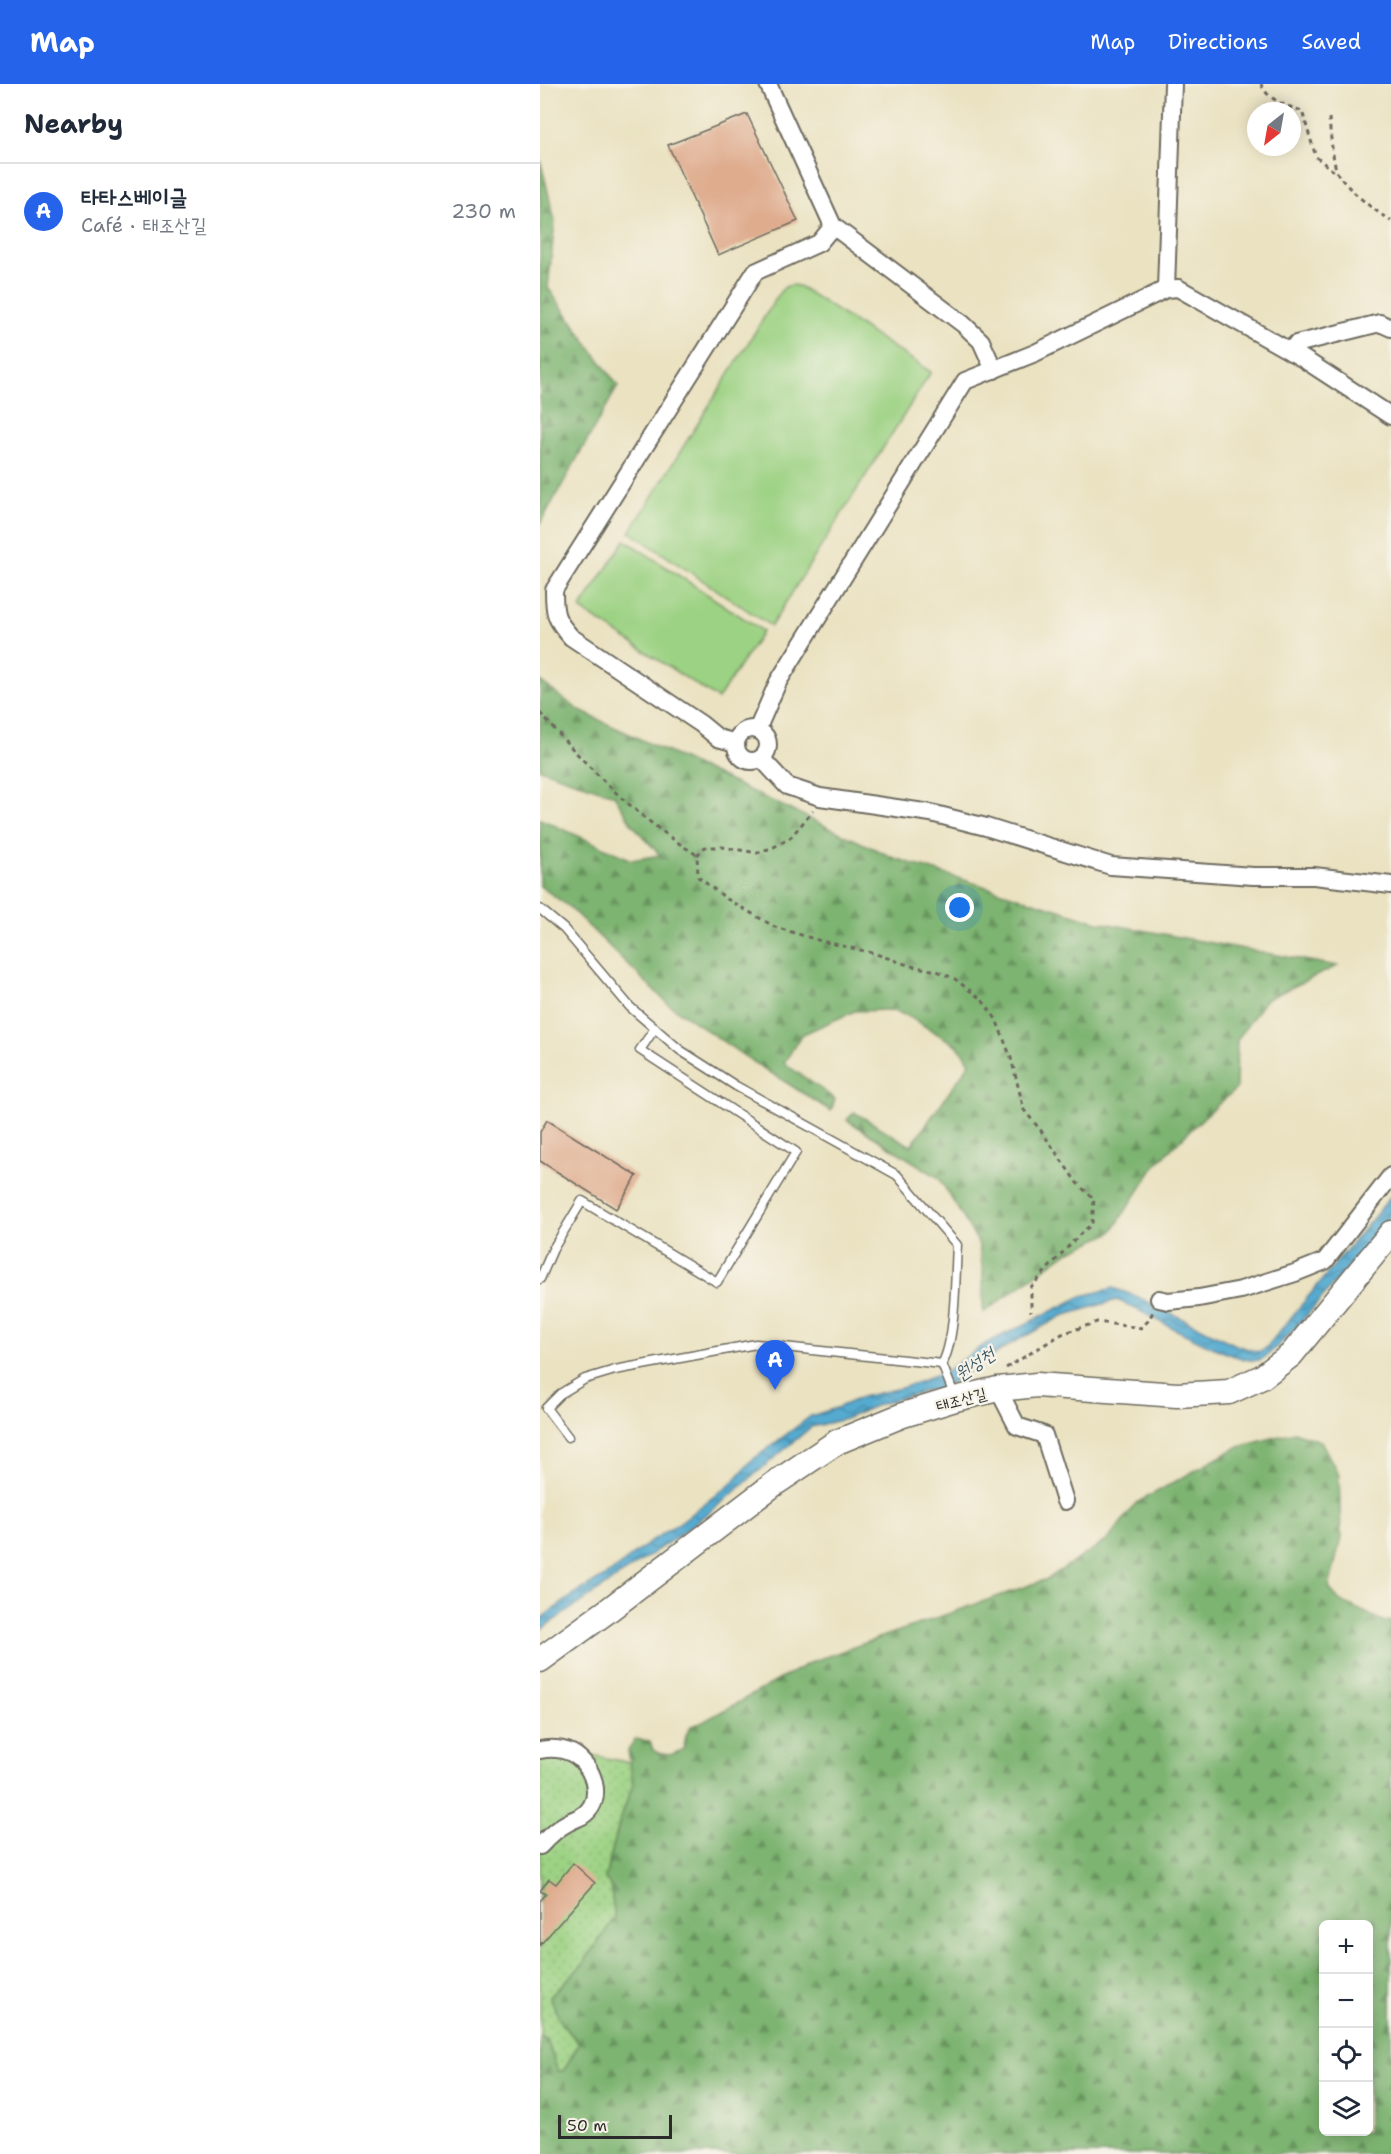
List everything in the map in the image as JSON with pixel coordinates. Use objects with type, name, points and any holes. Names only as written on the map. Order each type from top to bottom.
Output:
[{"type":"street","points":[[768,84],[833,226],[963,324],[981,341],[994,370]]},
{"type":"street","points":[[1166,289],[1173,84]]},
{"type":"street","points":[[736,743],[718,738],[571,637],[554,612],[554,590],[754,272],[819,243],[833,226]]},
{"type":"street","points":[[757,730],[778,682],[965,381],[1035,353],[1166,289],[1178,288],[1291,352],[1391,416]]},
{"type":"street","points":[[1291,352],[1296,344],[1380,323],[1391,328]]},
{"type":"street","points":[[744,730],[757,730],[764,734],[768,744],[761,758],[750,761],[738,753],[736,743],[744,730]]},
{"type":"street","points":[[761,758],[787,786],[824,798],[931,813],[986,827],[1111,866],[1253,876],[1314,876],[1391,885]]},
{"type":"street","points":[[1159,1299],[1168,1301],[1199,1298],[1241,1290],[1325,1261],[1391,1176]]},
{"type":"street","name":"태조산길","points":[[540,1660],[774,1484],[837,1442],[954,1395],[998,1381],[1177,1395],[1229,1392],[1262,1377],[1291,1355],[1391,1233]]},
{"type":"street","points":[[998,1381],[1017,1426],[1044,1435],[1065,1500]]},
{"type":"street","points":[[540,1750],[549,1748],[567,1751],[578,1757],[593,1779],[596,1789],[593,1802],[583,1815],[566,1823],[540,1846]]},
{"type":"lane","points":[[540,909],[564,929],[630,1007],[681,1050],[736,1086],[897,1175],[957,1245],[950,1332],[943,1367],[954,1395]]},
{"type":"lane","points":[[540,1279],[554,1249],[582,1201],[717,1282],[796,1152],[640,1050],[655,1028]]},
{"type":"lane","points":[[568,1437],[546,1408],[560,1394],[585,1379],[615,1370],[689,1355],[756,1344],[943,1367]]},
{"type":"path","points":[[1261,84],[1263,90],[1280,103],[1302,111],[1316,157],[1391,221]]},
{"type":"path","points":[[1329,118],[1337,173]]},
{"type":"path","points":[[540,713],[631,808],[666,836],[697,855]]},
{"type":"path","points":[[697,855],[705,847],[722,847],[757,853],[774,847],[790,838],[824,798]]},
{"type":"path","points":[[697,855],[699,877],[727,899],[775,927],[821,942],[873,953],[911,966],[937,971],[955,979],[982,1000],[996,1019],[1011,1058],[1024,1110],[1077,1183],[1094,1199],[1092,1224],[1031,1287],[1031,1312]]},
{"type":"path","points":[[998,1381],[1062,1334],[1097,1322],[1141,1328],[1148,1321]]},
{"type":"green space","points":[[540,159],[555,221],[548,288],[618,386],[540,524]]},
{"type":"green space","points":[[791,285],[799,286],[931,372],[771,626],[630,532],[780,292]]},
{"type":"green space","points":[[625,540],[763,631],[718,699],[580,609]]},
{"type":"green space","points":[[540,681],[580,711],[894,858],[1098,922],[1337,966],[1265,1000],[1237,1040],[1236,1089],[1157,1163],[1111,1233],[1066,1253],[983,1313],[983,1270],[978,1242],[939,1178],[847,1120],[854,1112],[911,1146],[970,1063],[958,1046],[908,1016],[890,1010],[855,1011],[801,1035],[784,1063],[835,1099],[831,1111],[668,1004],[568,906],[540,886],[540,819],[632,860],[660,855],[632,824],[614,795],[540,769]]},
{"type":"green space","points":[[1294,1432],[1321,1441],[1339,1475],[1341,1538],[1329,1588],[1339,1600],[1385,1622],[1391,1621],[1391,2154],[540,2154],[540,2036],[547,2040],[558,2071],[563,2071],[578,2046],[578,2041],[562,2024],[550,1997],[583,1964],[615,1917],[610,1884],[605,1879],[619,1824],[633,1784],[628,1751],[635,1739],[650,1741],[653,1750],[661,1754],[676,1753],[684,1748],[686,1735],[691,1726],[701,1723],[811,1662],[1047,1579],[1108,1540],[1136,1503],[1236,1448]]},
{"type":"green space","points":[[540,1744],[630,1763],[633,1784],[619,1824],[605,1879],[610,1884],[615,1917],[583,1964],[550,1997],[562,2024],[578,2042],[578,2046],[563,2071],[558,2072],[547,2040],[540,2036]]},
{"type":"water","name":"원성천","points":[[1391,1196],[1391,1215],[1285,1339],[1259,1360],[1247,1360],[1211,1347],[1117,1300],[1062,1316],[1011,1344],[940,1390],[929,1390],[880,1404],[845,1419],[811,1427],[720,1504],[675,1538],[540,1630],[540,1619],[610,1573],[679,1523],[734,1481],[751,1461],[811,1416],[862,1397],[905,1387],[943,1373],[987,1343],[1082,1296],[1113,1288],[1136,1296],[1236,1345],[1258,1352],[1266,1348]]},
{"type":"building","points":[[747,114],[798,221],[718,255],[668,145]]},
{"type":"building","points":[[547,1120],[637,1176],[616,1209],[540,1161],[540,1132]]},
{"type":"building","points":[[573,1863],[595,1883],[540,1945],[540,1901],[546,1894],[540,1891],[549,1879],[556,1884]]},
{"type":"place","name":"타타스베이글","points":[[775,1390]]}]
